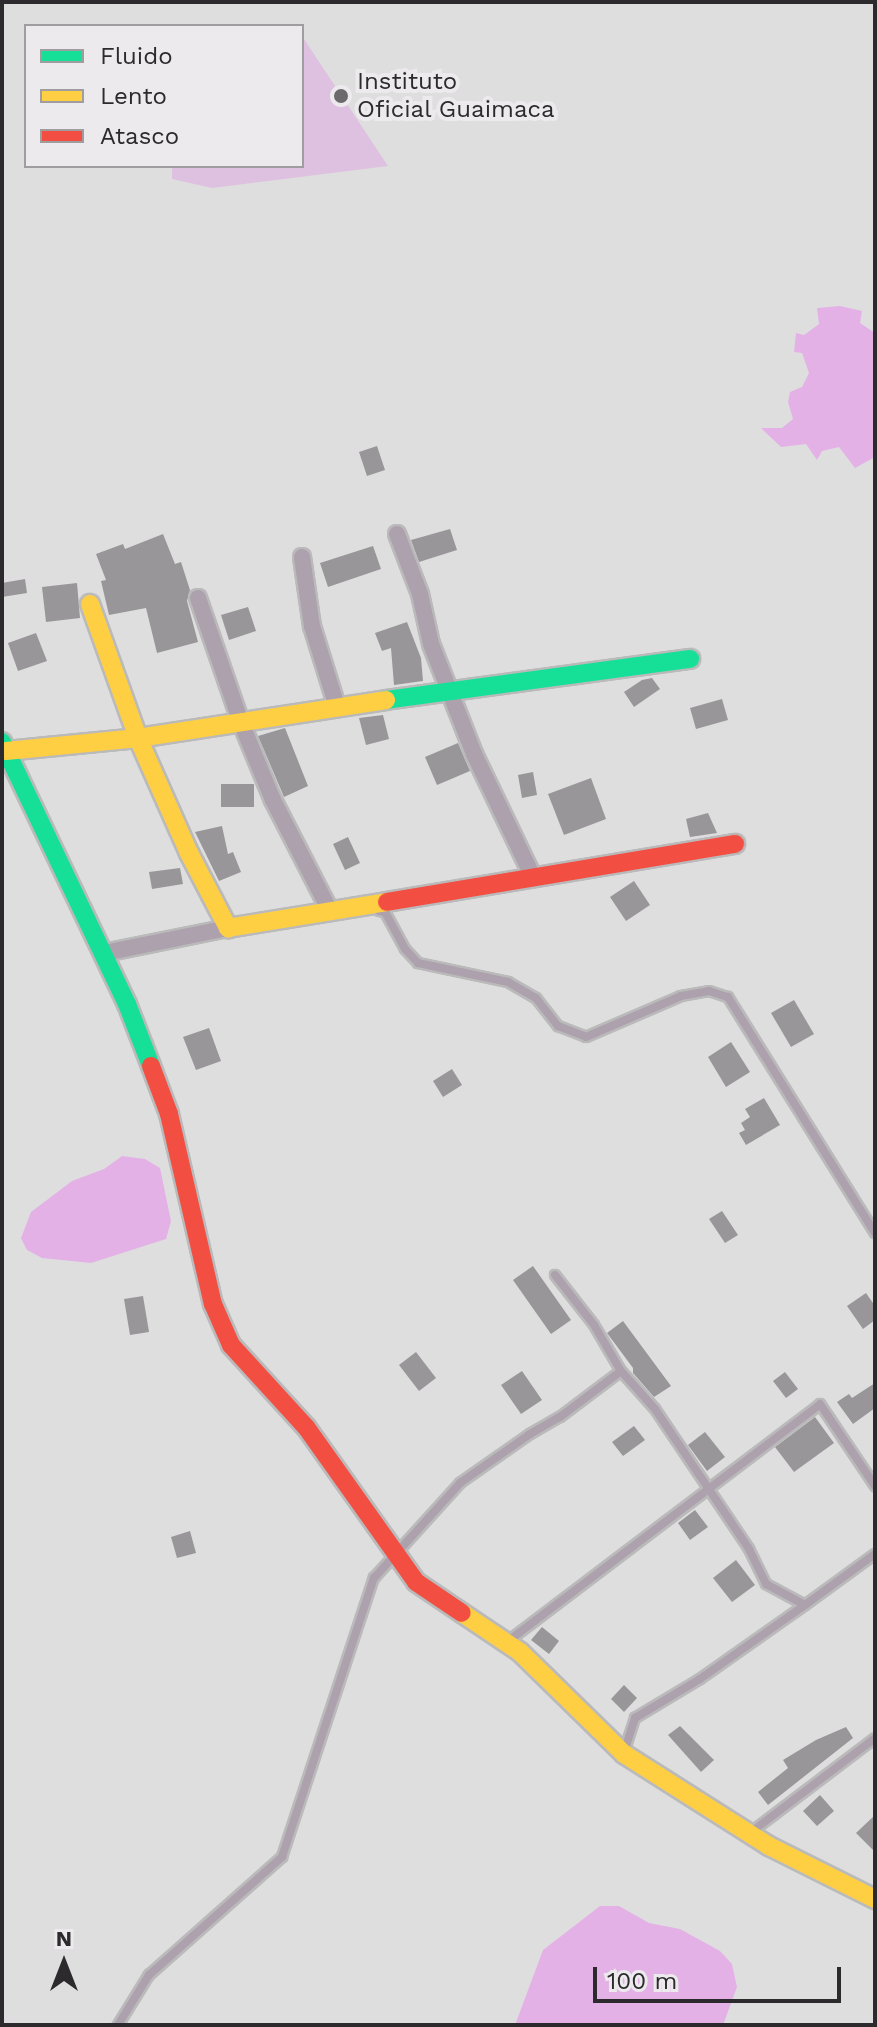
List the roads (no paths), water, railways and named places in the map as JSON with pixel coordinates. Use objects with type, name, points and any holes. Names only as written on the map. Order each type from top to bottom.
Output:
[{"type":"street","points":[[397,534],[420,594],[431,644],[475,756],[533,877]]},
{"type":"street","points":[[302,557],[312,626],[337,707]]},
{"type":"street","points":[[198,598],[240,720],[273,800],[330,911]]},
{"type":"street","points":[[90,604],[138,738],[189,853],[228,928]]},
{"type":"street","points":[[690,659],[240,720],[138,738],[4,746],[104,953],[169,1114],[213,1304],[231,1345],[306,1427],[416,1582],[520,1652],[624,1754],[749,1833],[875,1899]]},
{"type":"street","points":[[104,953],[228,928],[735,844]]},
{"type":"lane","points":[[330,911],[385,912],[405,949],[418,963],[463,976],[508,982],[536,998],[558,1026],[586,1037],[681,996],[709,991],[728,997],[875,1233]]},
{"type":"lane","points":[[555,1275],[594,1325],[621,1371],[655,1409],[749,1549],[766,1584],[805,1605]]},
{"type":"lane","points":[[118,2025],[149,1975],[282,1857],[374,1578],[460,1483],[560,1417],[621,1371]]},
{"type":"lane","points":[[506,1642],[820,1404],[875,1486]]},
{"type":"lane","points":[[624,1754],[635,1718],[700,1679],[875,1554]]},
{"type":"lane","points":[[749,1833],[875,1738]]},
{"type":"place","name":"Instituto Oficial Guaimaca","points":[[341,96]]}]
